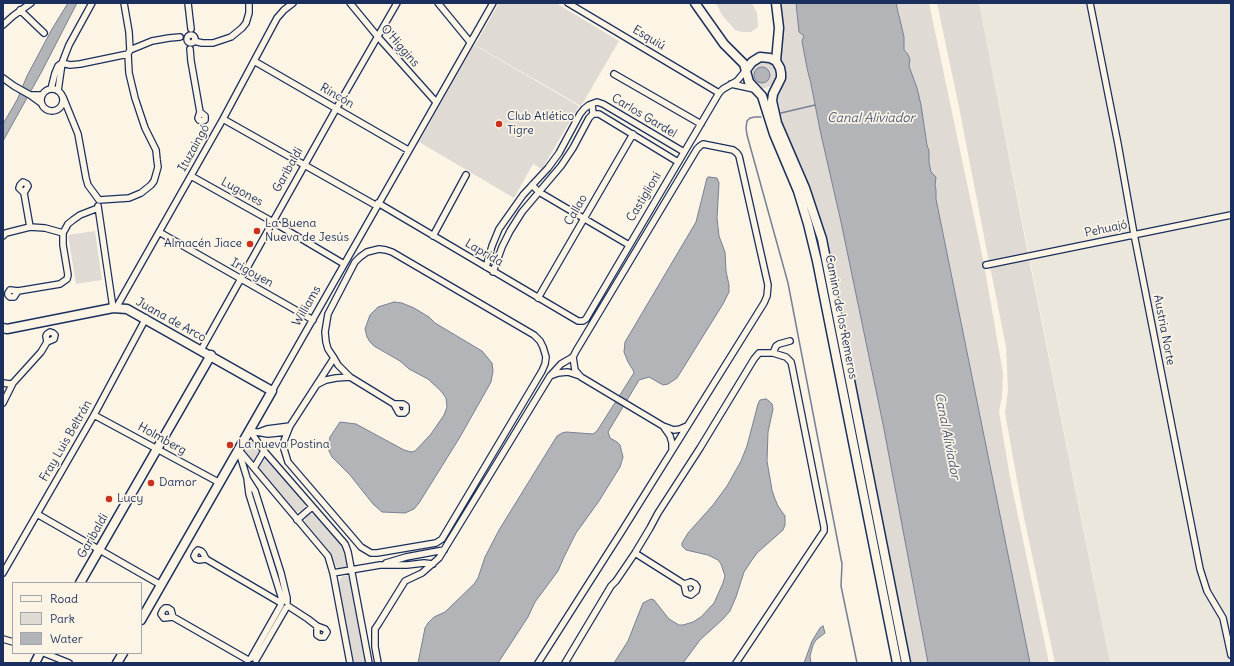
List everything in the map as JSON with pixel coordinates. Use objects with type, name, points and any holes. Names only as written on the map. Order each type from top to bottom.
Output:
[{"type":"main road","name":"Camino de los Remeros","points":[[695,3],[724,44],[744,64],[749,82],[762,96],[774,134],[798,191],[813,240],[897,663]]},
{"type":"main road","name":"Camino de los Remeros","points":[[776,3],[778,28],[776,61],[781,73],[773,94],[772,101],[774,115],[805,188],[822,239],[906,663]]},
{"type":"main road","points":[[746,70],[752,62],[760,57],[770,58],[776,61]]},
{"type":"main road","points":[[754,89],[761,91],[771,90],[778,84]]},
{"type":"main road","name":"Juana de Arco","points":[[3,328],[7,329],[115,308],[127,309],[146,318],[272,391]]},
{"type":"main road","name":"Garibaldi","points":[[81,582],[211,356]]},
{"type":"main road","name":"Williams","points":[[142,618],[272,391]]},
{"type":"main road","points":[[35,663],[40,654]]},
{"type":"main road","points":[[117,663],[122,654]]},
{"type":"street","points":[[3,25],[20,10],[31,3]]},
{"type":"street","points":[[58,91],[62,63],[69,45],[92,3]]},
{"type":"street","points":[[99,200],[129,198],[141,193],[154,181],[158,167],[156,150],[145,128],[133,93],[130,73],[129,32],[124,3]]},
{"type":"street","points":[[188,3],[191,61],[200,112]]},
{"type":"street","points":[[51,89],[54,73],[58,66],[62,63],[80,64],[129,52],[160,39],[180,37],[191,38],[202,43],[219,42],[231,37],[242,28],[248,18],[249,3]]},
{"type":"street","name":"Ituzaingó","points":[[115,308],[223,119],[280,14],[293,3]]},
{"type":"street","name":"O'Higgins","points":[[350,3],[436,102]]},
{"type":"street","name":"Garibaldi","points":[[201,350],[397,3]]},
{"type":"street","points":[[438,3],[470,42]]},
{"type":"street","name":"Williams","points":[[272,391],[493,3]]},
{"type":"street","name":"Esquiú","points":[[568,3],[719,93]]},
{"type":"street","name":"Austria Norte","points":[[1090,3],[1200,569],[1207,591],[1223,618],[1231,655]]},
{"type":"street","points":[[20,10],[44,33]]},
{"type":"street","name":"Rincón","points":[[254,61],[408,150]]},
{"type":"street","name":"Castiglioni","points":[[578,321],[583,321],[586,319],[628,245],[719,93],[722,89],[737,80],[746,70]]},
{"type":"street","points":[[614,74],[701,124]]},
{"type":"street","points":[[3,78],[41,103],[44,109],[54,111],[60,108],[63,103],[63,97]]},
{"type":"street","points":[[731,84],[754,89]]},
{"type":"street","points":[[41,103],[42,95],[47,90],[51,89],[58,91],[63,97],[78,134],[88,185],[99,200],[98,208],[115,308]]},
{"type":"street","points":[[30,95],[42,95]]},
{"type":"street","name":"Carlos Gardel","points":[[592,104],[597,102],[603,104],[684,152]]},
{"type":"street","points":[[486,267],[499,229],[511,210],[532,184],[548,168],[559,153],[584,109],[592,104],[593,114],[589,118],[573,148],[561,166],[522,212],[510,231],[502,247],[494,272]]},
{"type":"street","points":[[60,108],[67,110],[70,114]]},
{"type":"street","name":"Carlos Gardel","points":[[593,114],[599,114],[678,162]]},
{"type":"street","name":"Laprida","points":[[223,119],[304,166],[433,236],[578,321]]},
{"type":"street","name":"Callao","points":[[538,298],[633,134]]},
{"type":"street","points":[[378,663],[374,634],[379,623],[405,581],[422,573],[433,564],[444,550],[550,376],[561,364],[573,357],[700,146],[704,144],[733,150],[739,156],[768,285],[768,291],[764,303],[538,663]]},
{"type":"street","points":[[433,236],[466,175]]},
{"type":"street","name":"Lugones","points":[[191,176],[344,264]]},
{"type":"street","points":[[532,184],[539,192],[628,245]]},
{"type":"street","points":[[24,193],[30,228]]},
{"type":"street","points":[[18,292],[60,284],[68,279],[63,245],[63,233],[68,224],[73,220],[88,211],[98,208]]},
{"type":"street","name":"Pehuajó","points":[[986,265],[1231,215]]},
{"type":"street","points":[[4,233],[30,228],[45,228],[63,233]]},
{"type":"street","name":"Irigoyen","points":[[159,232],[313,320]]},
{"type":"street","points":[[334,358],[290,426],[284,442],[284,449],[288,462],[361,546],[366,550],[377,553],[436,543],[442,539],[542,371],[546,357],[543,346],[540,340],[534,335],[392,252],[379,249],[367,252],[355,262],[328,314],[325,332],[326,342],[328,349],[343,371],[350,378],[394,404]]},
{"type":"street","name":"Fray Luis Beltrán","points":[[3,573],[94,414],[146,318]]},
{"type":"street","points":[[773,353],[774,349],[780,344],[790,341]]},
{"type":"street","points":[[3,403],[13,383],[34,362],[47,342]]},
{"type":"street","points":[[565,663],[611,586],[635,553],[658,513],[700,448],[754,359],[762,353],[773,353],[786,357],[791,362],[824,531],[736,663]]},
{"type":"street","points":[[573,357],[575,370],[582,377],[615,398],[663,426],[674,430],[687,426]]},
{"type":"street","points":[[550,376],[568,372],[582,377]]},
{"type":"street","points":[[318,384],[326,380],[336,378],[350,378]]},
{"type":"street","points":[[3,383],[13,383]]},
{"type":"street","name":"Holmberg","points":[[94,414],[220,483]]},
{"type":"street","points":[[258,432],[267,429],[290,426]]},
{"type":"street","points":[[663,426],[670,436],[672,450]]},
{"type":"street","points":[[250,431],[268,434],[287,432]]},
{"type":"street","points":[[250,431],[264,452],[345,544],[352,570],[369,663]]},
{"type":"street","points":[[239,450],[328,556],[334,573],[350,663]]},
{"type":"street","points":[[239,450],[247,478],[249,494],[284,604]]},
{"type":"street","points":[[254,468],[264,452]]},
{"type":"street","points":[[297,520],[312,507]]},
{"type":"street","points":[[37,514],[161,585]]},
{"type":"street","points":[[334,573],[380,565],[406,557],[444,550]]},
{"type":"street","points":[[635,553],[684,584]]},
{"type":"street","points":[[206,559],[284,604],[317,626]]},
{"type":"street","points":[[380,565],[433,564]]},
{"type":"street","points":[[173,617],[251,661],[284,604]]},
{"type":"street","points":[[46,654],[69,663]]},
{"type":"shaded area","points":[[979,3],[1231,3],[1231,663],[1110,663]]},
{"type":"green space","points":[[499,3],[556,3],[619,41],[581,106],[475,45]]},
{"type":"green space","points":[[716,3],[752,3],[757,13],[758,27],[751,32],[735,30],[722,15]]},
{"type":"green space","points":[[779,3],[796,3],[799,32],[804,36],[802,41],[807,68],[883,424],[928,663],[909,663],[845,341],[829,250],[811,190],[801,164],[784,133],[774,100],[781,86],[779,60]]},
{"type":"green space","points":[[896,3],[929,3],[984,264],[1003,373],[1002,397],[999,412],[1011,483],[1049,663],[1030,663],[936,199],[935,175],[931,172],[929,151],[909,66],[910,59],[904,50],[899,11]]},
{"type":"green space","points":[[937,3],[979,3],[1028,254],[989,262]]},
{"type":"green space","name":"Club Atlético Tigre","points":[[474,45],[579,106],[542,169],[533,164],[514,198],[419,142]]},
{"type":"green space","points":[[763,62],[772,66],[776,75],[772,84],[763,88],[754,84],[750,75],[754,66]]},
{"type":"green space","points":[[95,231],[102,280],[76,284],[68,235]]},
{"type":"green space","points":[[1029,259],[1110,663],[1055,663],[1022,508],[1005,413],[1008,390],[1006,347],[990,266]]},
{"type":"green space","points":[[251,441],[260,451],[260,454],[254,461],[245,451]]},
{"type":"green space","points":[[263,458],[267,458],[305,502],[305,506],[302,511],[294,511],[259,469],[259,465]]},
{"type":"green space","points":[[309,514],[313,514],[317,517],[346,551],[348,564],[345,568],[337,568],[330,552],[305,522],[305,518]]},
{"type":"green space","points":[[343,576],[347,576],[351,580],[366,663],[354,663],[339,584],[340,579]]},
{"type":"water","points":[[68,3],[77,3],[42,71],[3,141],[3,124],[17,100],[27,76],[52,29]]},
{"type":"water","name":"Canal Aliviador","points":[[796,3],[896,3],[904,37],[904,50],[910,59],[909,66],[921,105],[931,172],[936,177],[936,199],[1030,663],[928,663],[883,424],[807,68],[802,41],[804,36],[799,32]]},
{"type":"water","points":[[762,67],[769,72],[770,75],[765,82],[762,83],[755,78],[754,75],[759,68]]},
{"type":"water","points":[[707,178],[717,178],[719,183],[717,218],[719,236],[725,252],[726,271],[729,285],[729,292],[723,304],[677,378],[668,384],[663,385],[649,377],[639,380],[608,432],[610,438],[620,445],[623,457],[620,467],[599,501],[576,533],[558,571],[535,602],[528,617],[498,663],[418,663],[425,628],[428,623],[434,617],[445,612],[474,584],[478,578],[485,557],[499,530],[557,436],[566,432],[593,434],[597,431],[634,373],[624,352],[625,342],[696,222]]},
{"type":"water","points":[[394,302],[402,303],[414,308],[429,317],[435,323],[482,351],[492,363],[493,371],[491,382],[460,437],[419,503],[414,509],[405,513],[382,512],[373,504],[350,475],[332,457],[329,451],[330,437],[340,422],[356,424],[404,450],[411,452],[415,451],[431,434],[444,415],[447,407],[446,398],[441,391],[428,379],[409,369],[400,361],[374,346],[367,337],[365,329],[370,315],[378,307]]},
{"type":"water","points":[[766,399],[772,404],[773,409],[768,432],[767,461],[772,490],[778,506],[785,516],[785,525],[783,530],[757,553],[744,572],[730,611],[700,640],[683,663],[614,663],[628,641],[643,603],[651,599],[654,600],[669,619],[679,625],[683,625],[693,622],[701,617],[714,603],[725,576],[721,564],[718,560],[708,555],[686,550],[682,546],[682,543],[688,533],[713,505],[727,486],[741,461],[747,446],[758,404],[760,400]]},
{"type":"water","points":[[823,626],[825,633],[816,640],[813,645],[810,656],[811,663],[804,663],[812,641],[820,628]]},
{"type":"waterway","points":[[781,113],[815,105]]},
{"type":"waterway","points":[[761,117],[750,118],[747,121],[747,135],[788,283],[842,564],[841,586],[857,663]]},
{"type":"place","name":"Club Atlético Tigre","points":[[499,124]]},
{"type":"place","name":"La Buena Nueva de Jesús","points":[[257,231]]},
{"type":"place","name":"Almacén Jiace","points":[[250,244]]},
{"type":"place","name":"La nueva Postina","points":[[230,445]]},
{"type":"place","name":"Damor","points":[[151,483]]},
{"type":"place","name":"Lucy","points":[[109,499]]}]
